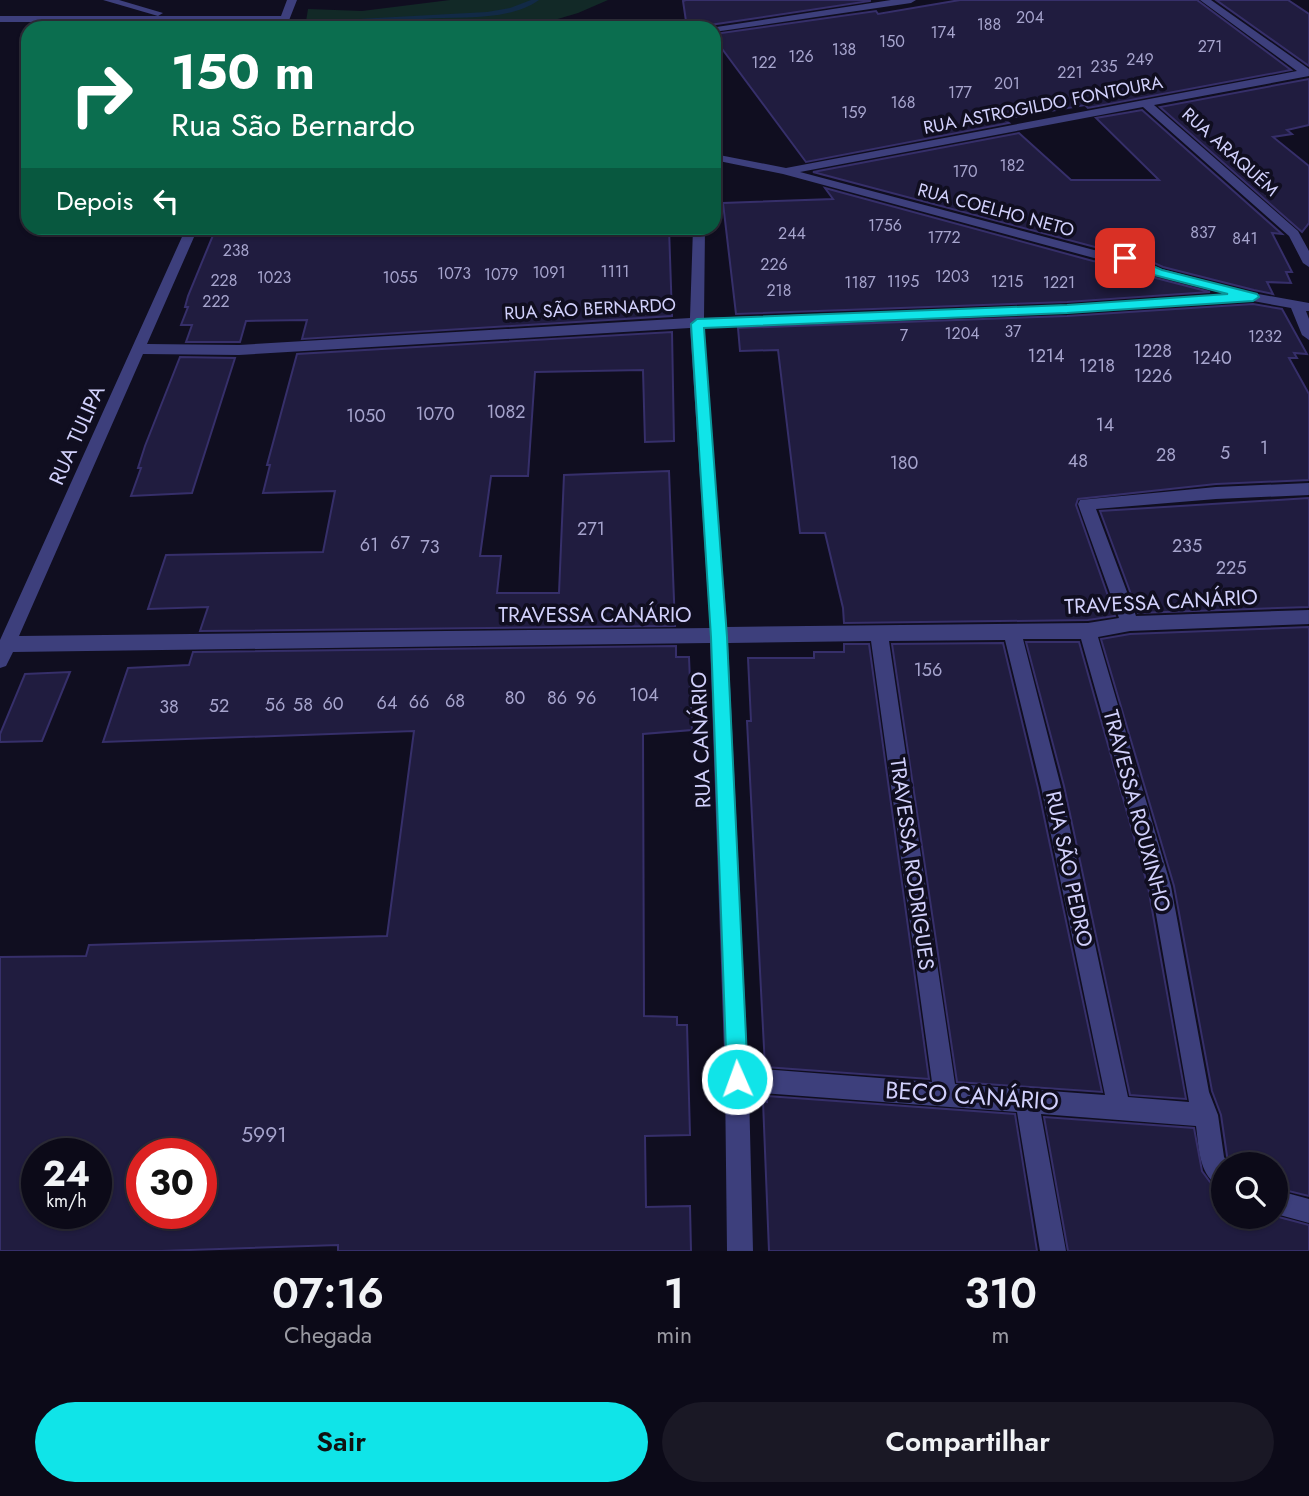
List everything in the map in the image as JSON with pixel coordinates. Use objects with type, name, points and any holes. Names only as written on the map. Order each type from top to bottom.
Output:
[{"type":"street","points":[[108,0],[186,20]]},
{"type":"street","points":[[284,21],[292,0]]},
{"type":"street","points":[[721,28],[911,0]]},
{"type":"street","points":[[1205,0],[1308,72]]},
{"type":"street","points":[[0,19],[210,21]]},
{"type":"street","name":"RUA ASTROGILDO FONTOURA","points":[[784,171],[1308,72]]},
{"type":"street","name":"RUA ARAQUÉM","points":[[1147,104],[1294,234],[1309,263]]},
{"type":"street","name":"RUA COELHO NETO","points":[[721,158],[784,171],[1094,254],[1125,258],[1158,272],[1253,297],[1302,306]]},
{"type":"street","points":[[1294,234],[1309,230]]},
{"type":"street","name":"RUA TULIPA","points":[[4,652],[189,235]]},
{"type":"street","name":"RUA CANÁRIO","points":[[699,235],[697,324],[719,637],[737,1079],[740,1251]]},
{"type":"street","name":"RUA SÃO BERNARDO","points":[[138,349],[239,350],[608,326],[1053,310],[1253,297]]},
{"type":"street","points":[[1302,306],[1309,335]]},
{"type":"street","points":[[1130,624],[1086,504],[1309,489]]},
{"type":"street","name":"TRAVESSA CANÁRIO","points":[[4,652],[307,639],[719,637],[1088,631],[1130,624],[1309,617]]},
{"type":"street","name":"TRAVESSA ROUXINHO","points":[[1088,631],[1161,886],[1197,1091],[1206,1115],[1212,1152]]},
{"type":"street","name":"RUA SÃO PEDRO","points":[[1012,632],[1051,787],[1119,1108]]},
{"type":"street","name":"TRAVESSA RODRIGUES","points":[[879,634],[945,1094]]},
{"type":"street","name":"BECO CANÁRIO","points":[[737,1079],[1206,1115]]},
{"type":"street","points":[[1027,1100],[1053,1251]]},
{"type":"street","points":[[1288,1205],[1309,1211]]},
{"type":"green space","points":[[450,0],[608,0],[551,21],[306,21],[308,9],[362,11]]},
{"type":"building","points":[[870,0],[721,23],[721,21],[686,21],[683,1]]},
{"type":"building","points":[[960,0],[1197,0],[1291,70],[1088,108],[1085,105],[1004,119],[1009,123],[806,162],[721,47],[721,33],[876,11],[878,14]]},
{"type":"building","points":[[1216,0],[1288,0],[1309,14],[1309,66]]},
{"type":"building","points":[[1309,79],[1309,125],[1287,130],[1292,134],[1273,137],[1309,166],[1309,223],[1302,232],[1160,107]]},
{"type":"building","points":[[1142,110],[1282,234],[1272,233],[1292,272],[1286,272],[1291,283],[1267,282],[1273,294],[1254,290],[1163,267],[1130,252],[1095,247],[813,172],[1019,133],[1071,180],[1159,180],[1096,118]]},
{"type":"building","points":[[825,188],[1093,261],[1121,265],[1152,277],[1210,292],[1067,302],[736,314],[723,203],[833,199]]},
{"type":"building","points":[[213,235],[669,235],[672,316],[302,339],[307,320],[246,321],[240,342],[186,342],[192,325],[181,325],[188,307],[185,307]]},
{"type":"building","points":[[1253,304],[1282,309],[1307,354],[1294,353],[1297,358],[1289,358],[1309,394],[1309,480],[1216,484],[1078,499],[1076,505],[1115,616],[1088,620],[844,623],[843,608],[825,533],[800,533],[778,350],[740,351],[738,328],[1067,316]]},
{"type":"building","points":[[672,332],[674,441],[645,442],[643,370],[535,372],[528,476],[491,476],[480,556],[501,556],[497,593],[559,593],[564,475],[669,471],[675,626],[200,631],[208,607],[148,609],[166,555],[323,552],[335,491],[263,493],[270,465],[267,465],[297,354]]},
{"type":"building","points":[[180,357],[235,358],[192,493],[131,496],[145,446]]},
{"type":"building","points":[[1309,498],[1309,607],[1138,613],[1100,511]]},
{"type":"building","points":[[1309,627],[1309,1196],[1288,1191],[1288,1152],[1226,1152],[1221,1115],[1212,1091],[1174,886],[1101,639],[1130,634]]},
{"type":"building","points":[[1026,642],[1079,642],[1148,887],[1186,1099],[1130,1095],[1064,786]]},
{"type":"building","points":[[1003,643],[1038,788],[1102,1092],[957,1082],[892,644]]},
{"type":"building","points":[[844,644],[869,644],[929,1079],[765,1067],[747,721],[751,721],[748,658],[814,658],[814,652],[844,652]]},
{"type":"building","points":[[676,646],[676,657],[689,657],[692,730],[643,734],[644,1016],[677,1017],[677,1025],[687,1025],[690,1135],[645,1136],[646,1207],[690,1206],[691,1251],[338,1251],[338,1245],[161,1251],[0,1251],[0,957],[86,956],[89,945],[387,936],[414,731],[103,742],[128,668],[189,665],[193,652]]},
{"type":"building","points":[[70,672],[42,741],[0,742],[0,734],[25,674]]},
{"type":"building","points":[[767,1096],[1015,1114],[1037,1251],[769,1251],[763,1101],[767,1102]]},
{"type":"building","points":[[1044,1117],[1194,1128],[1202,1171],[1211,1183],[1211,1229],[1288,1229],[1288,1219],[1309,1225],[1309,1251],[1068,1251]]},
{"type":"waterway","points":[[376,21],[487,14],[512,10],[536,0]]},
{"type":"route","points":[[737,1079],[719,637],[697,324],[1067,309],[1253,297],[1158,272],[1125,258]]}]
